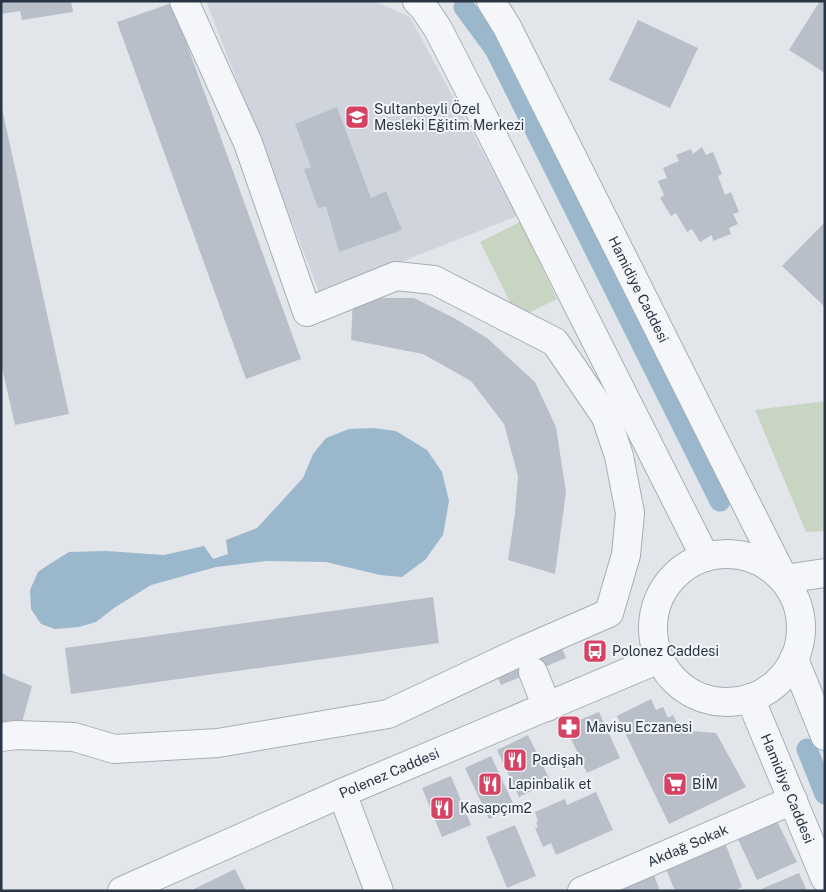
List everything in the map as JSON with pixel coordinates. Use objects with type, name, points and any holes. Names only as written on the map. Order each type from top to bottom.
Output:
[{"type":"street","points":[[1,737],[74,737],[114,749],[218,743],[388,714],[528,660],[609,613],[626,555],[630,513],[619,456],[606,417],[555,342],[434,280],[396,276],[307,312],[248,143],[184,1]]},
{"type":"street","points":[[491,2],[495,1]]},
{"type":"street","name":"Hamidiye Caddesi","points":[[491,2],[507,27],[784,579]]},
{"type":"street","points":[[432,8],[476,103],[705,556]]},
{"type":"street","points":[[726,553],[748,556],[768,565],[784,579],[797,600],[802,625],[799,649],[788,672],[770,689],[750,698],[729,702],[708,700],[688,691],[671,677],[660,659],[653,639],[653,618],[659,598],[670,580],[686,566],[705,556],[726,553]]},
{"type":"street","points":[[784,579],[825,573]]},
{"type":"street","name":"Polenez Caddesi","points":[[122,891],[342,793],[660,659]]},
{"type":"street","points":[[794,659],[822,721]]},
{"type":"street","points":[[528,660],[546,707]]},
{"type":"street","name":"Hamidiye Caddesi","points":[[750,698],[825,878]]},
{"type":"street","points":[[342,793],[379,891]]},
{"type":"street","name":"Akdağ Sokak","points":[[582,891],[792,800]]},
{"type":"shaded area","name":"Sultanbeyli Özel Mesleki Eğitim Merkezi","points":[[206,1],[374,1],[410,17],[517,216],[320,294]]},
{"type":"green space","points":[[520,222],[557,299],[518,318],[480,242]]},
{"type":"green space","points":[[825,401],[825,531],[806,532],[755,410]]},
{"type":"water","points":[[373,428],[396,431],[427,450],[442,472],[449,501],[443,535],[425,560],[402,577],[380,575],[326,562],[267,561],[216,567],[151,585],[114,608],[96,622],[79,627],[55,629],[41,624],[31,609],[30,590],[38,572],[69,552],[106,551],[164,555],[204,546],[213,559],[228,554],[226,540],[257,528],[303,478],[313,454],[326,438],[349,429]]},
{"type":"building","points":[[1,1],[71,1],[73,12],[22,20],[20,11],[1,14]]},
{"type":"building","points":[[820,1],[825,1],[825,73],[789,50]]},
{"type":"building","points":[[172,3],[301,359],[246,379],[117,22]]},
{"type":"building","points":[[638,20],[698,48],[670,108],[609,80]]},
{"type":"building","points":[[1,104],[69,414],[15,425],[1,363]]},
{"type":"building","points":[[337,107],[371,198],[386,191],[402,230],[339,252],[326,206],[318,208],[304,169],[311,167],[295,124]]},
{"type":"building","points":[[702,147],[706,155],[713,152],[722,174],[718,176],[725,195],[731,192],[739,212],[733,214],[738,224],[729,228],[731,234],[713,241],[712,235],[700,242],[692,229],[687,232],[676,213],[671,216],[660,198],[664,195],[658,181],[667,178],[663,168],[679,161],[676,155],[691,149],[693,154]]},
{"type":"building","points":[[825,222],[825,307],[782,266]]},
{"type":"building","points":[[353,298],[414,298],[454,318],[487,338],[535,382],[556,427],[566,492],[555,574],[508,560],[518,476],[504,424],[471,381],[423,354],[351,340]]},
{"type":"building","points":[[433,597],[439,643],[71,694],[65,648]]},
{"type":"building","points":[[560,644],[566,658],[501,685],[495,671]]},
{"type":"building","points":[[1,672],[32,686],[21,726],[1,722]]},
{"type":"building","points":[[651,699],[656,710],[663,707],[668,718],[673,715],[680,729],[689,724],[693,731],[716,733],[746,787],[669,824],[617,716]]},
{"type":"building","points":[[599,712],[620,758],[587,773],[565,726]]},
{"type":"building","points":[[528,735],[551,782],[519,797],[497,750]]},
{"type":"building","points":[[491,756],[515,807],[489,819],[465,768]]},
{"type":"building","points":[[451,776],[471,825],[442,837],[422,788]]},
{"type":"building","points":[[596,792],[613,830],[556,855],[551,843],[543,847],[535,828],[538,827],[536,822],[538,821],[535,812],[565,799],[567,805]]},
{"type":"building","points":[[773,813],[797,862],[757,880],[734,831]]},
{"type":"building","points":[[515,825],[536,876],[507,888],[486,837]]},
{"type":"building","points":[[724,840],[742,887],[733,891],[675,891],[664,864]]},
{"type":"building","points":[[235,869],[246,891],[190,891]]},
{"type":"building","points":[[652,870],[660,891],[604,891]]},
{"type":"building","points":[[799,873],[807,891],[757,891]]},
{"type":"waterway","points":[[464,7],[495,49],[720,501]]},
{"type":"waterway","points":[[807,749],[825,794]]},
{"type":"place","name":"Sultanbeyli Özel Mesleki Eğitim Merkezi","points":[[357,117]]},
{"type":"place","name":"Polonez Caddesi","points":[[595,651]]},
{"type":"place","name":"Mavisu Eczanesi","points":[[569,727]]},
{"type":"place","name":"Padişah","points":[[515,760]]},
{"type":"place","name":"Lapinbalik et","points":[[490,784]]},
{"type":"place","name":"BİM","points":[[675,784]]},
{"type":"place","name":"Kasapçım2","points":[[442,808]]}]
